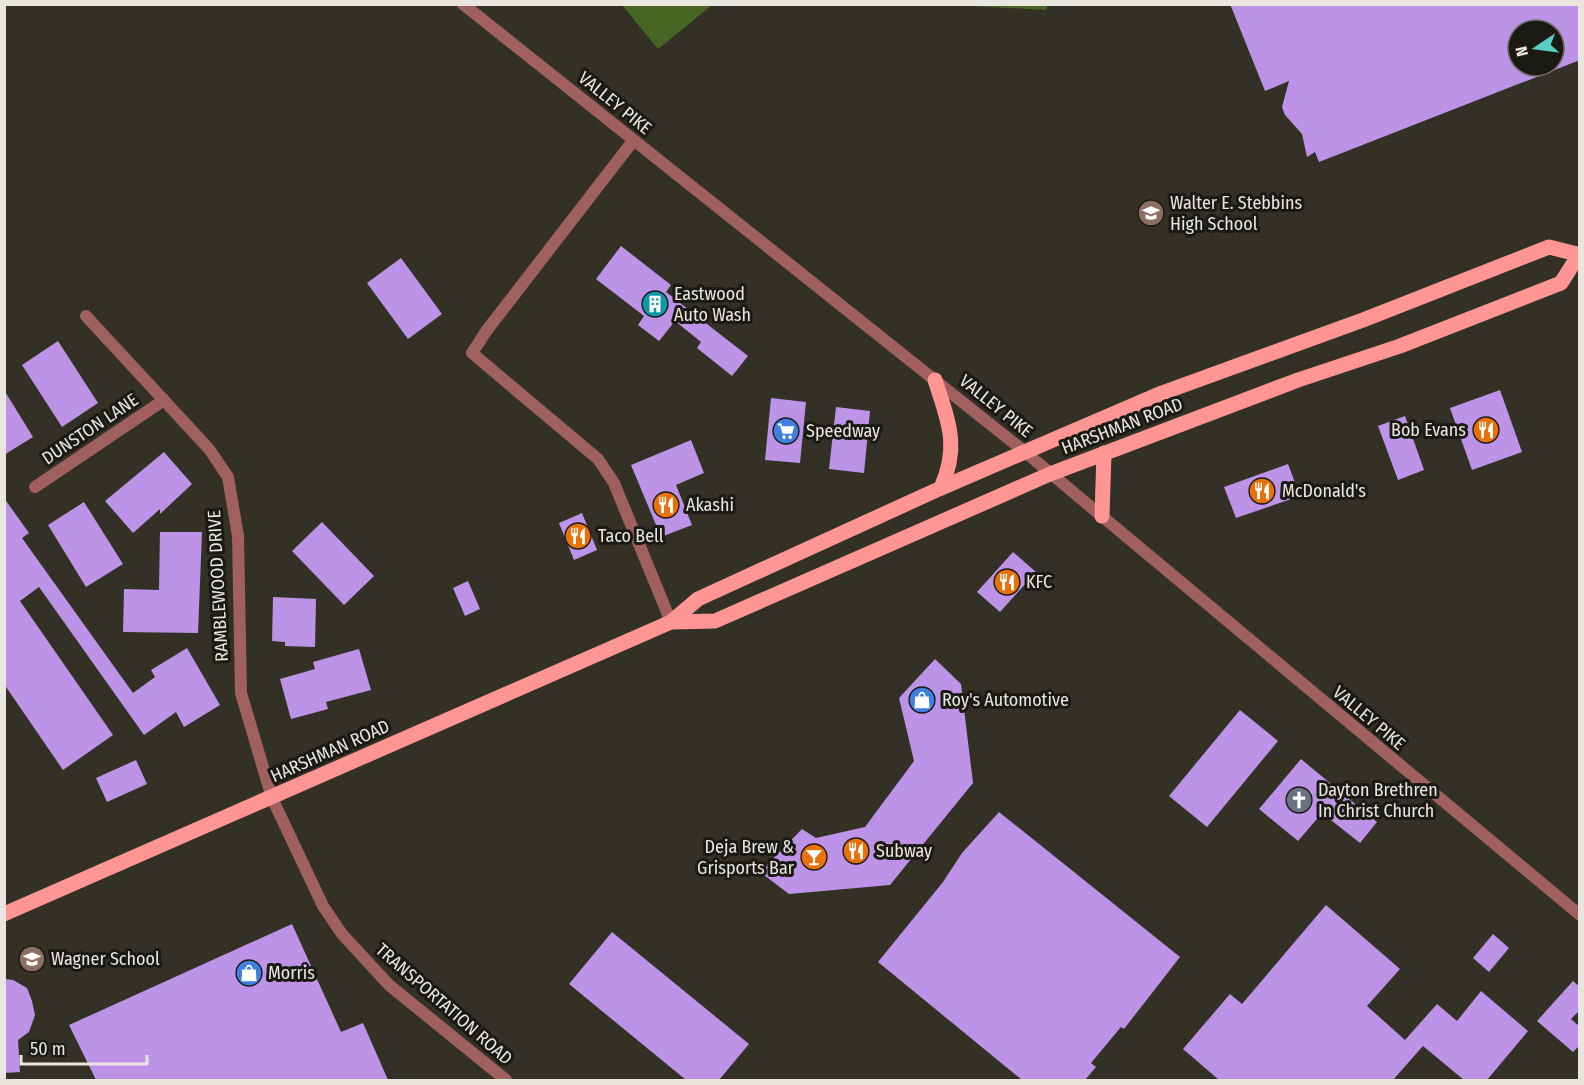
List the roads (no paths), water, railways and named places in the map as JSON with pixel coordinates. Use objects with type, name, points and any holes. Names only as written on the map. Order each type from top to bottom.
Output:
[{"type":"main road","name":"HARSHMAN ROAD","points":[[4,914],[672,622],[698,599],[941,488],[1162,393],[1363,320],[1527,254],[1549,247],[1578,254],[1561,283],[1400,346],[1050,474],[715,621],[672,622]]},
{"type":"main road","points":[[935,380],[953,437],[948,472],[941,488]]},
{"type":"main road","points":[[1102,516],[1104,453]]},
{"type":"street","name":"VALLEY PIKE","points":[[464,4],[1025,452],[1580,915]]},
{"type":"street","points":[[633,141],[487,330],[472,353],[598,459],[614,483],[672,622]]},
{"type":"street","name":"RAMBLEWOOD DRIVE","points":[[86,316],[209,449],[228,477],[238,536],[241,693],[272,798]]},
{"type":"street","name":"DUNSTON LANE","points":[[35,487],[164,400]]},
{"type":"street","name":"TRANSPORTATION ROAD","points":[[272,798],[307,876],[342,934],[389,985],[506,1080]]},
{"type":"place","name":"Walter E. Stebbins High School","points":[[1151,213]]},
{"type":"place","name":"Eastwood Auto Wash","points":[[655,304]]},
{"type":"place","name":"Bob Evans","points":[[1486,430]]},
{"type":"place","name":"Speedway","points":[[786,431]]},
{"type":"place","name":"McDonald's","points":[[1262,491]]},
{"type":"place","name":"Akashi","points":[[666,505]]},
{"type":"place","name":"Taco Bell","points":[[578,536]]},
{"type":"place","name":"KFC","points":[[1007,582]]},
{"type":"place","name":"Roy's Automotive","points":[[922,700]]},
{"type":"place","name":"Dayton Brethren In Christ Church","points":[[1299,800]]},
{"type":"place","name":"Subway","points":[[856,851]]},
{"type":"place","name":"Deja Brew & Grisports Bar","points":[[814,857]]},
{"type":"place","name":"Wagner School","points":[[32,959]]},
{"type":"place","name":"Morris","points":[[249,973]]}]
